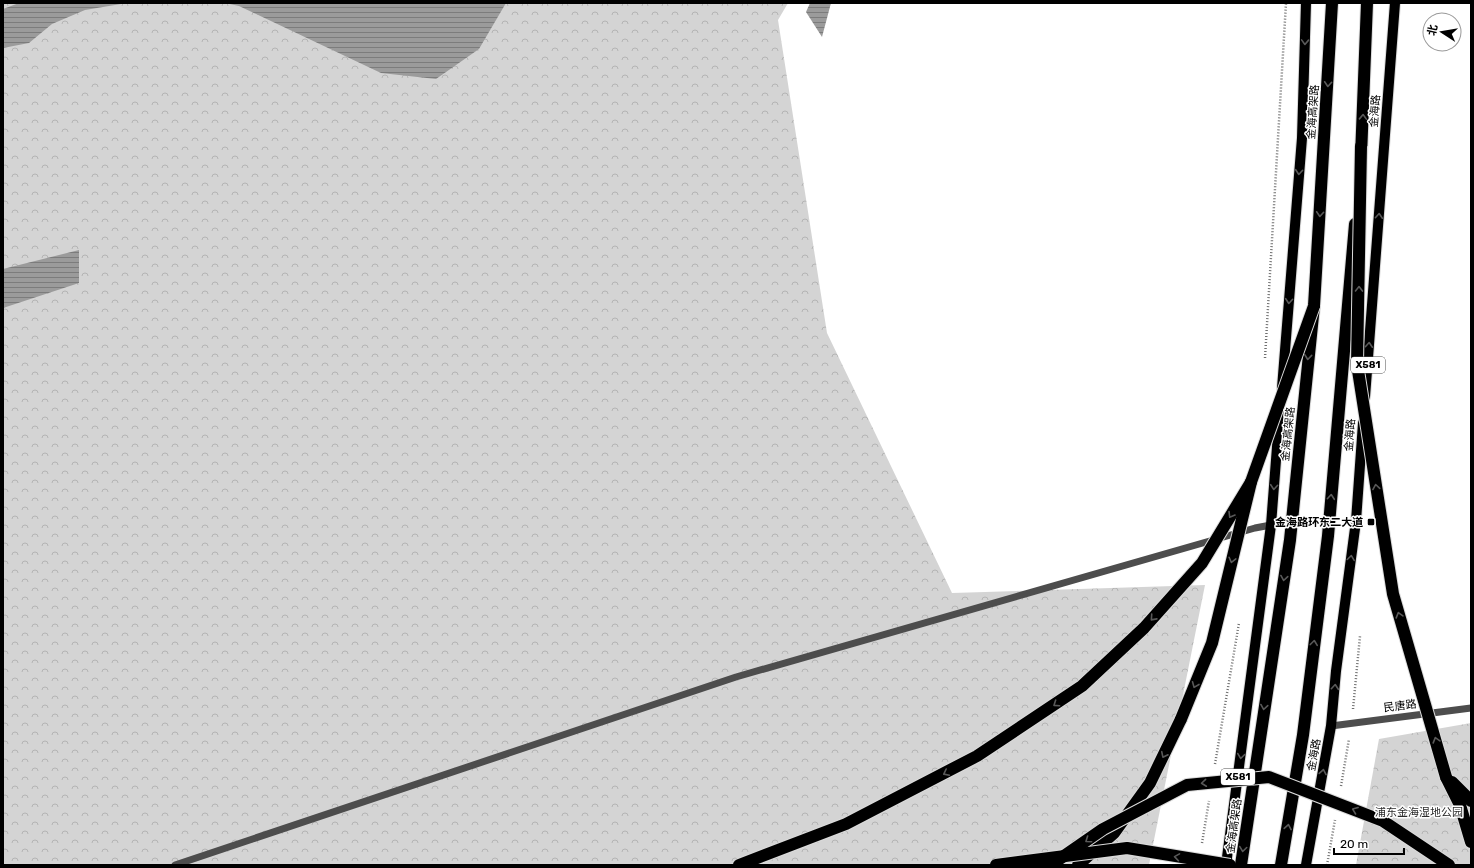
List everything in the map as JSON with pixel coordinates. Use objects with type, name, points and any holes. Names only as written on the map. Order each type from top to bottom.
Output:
[{"type":"highway","name":"金海高架路","points":[[1241,865],[1290,540],[1314,306],[1332,3]]},
{"type":"highway","points":[[1367,3],[1357,364],[1393,594],[1446,777],[1460,805],[1471,842]]},
{"type":"highway","points":[[1281,865],[1303,735],[1328,536],[1362,146]]},
{"type":"highway","points":[[1078,865],[1114,833],[1150,783],[1181,720],[1212,643],[1251,482],[1314,306]]},
{"type":"highway","points":[[739,865],[846,824],[963,764],[1082,686],[1144,628],[1202,562],[1251,482]]},
{"type":"highway","points":[[1051,865],[1103,829],[1187,785],[1269,777],[1383,821],[1449,865]]},
{"type":"highway","points":[[1446,777],[1471,801]]},
{"type":"highway","points":[[996,865],[1127,848],[1230,865]]},
{"type":"main road","name":"X581","points":[[1226,865],[1271,526],[1302,138],[1306,3]]},
{"type":"main road","name":"金海路","points":[[1306,865],[1331,726],[1336,671],[1356,522],[1395,3]]},
{"type":"street","points":[[175,865],[736,677],[1255,528],[1271,526]]},
{"type":"street","name":"民唐路","points":[[1331,726],[1471,708]]},
{"type":"green space","points":[[3,3],[788,3],[778,20],[827,333],[952,593],[1205,585],[1149,865],[3,865]]},
{"type":"green space","name":"浦东金海湿地公园","points":[[1471,723],[1471,865],[1356,865],[1379,739]]},
{"type":"shaded area","points":[[19,3],[127,3],[85,10],[52,24],[29,43],[3,48],[3,9]]},
{"type":"shaded area","points":[[225,3],[506,3],[479,49],[436,79],[381,73],[239,6]]},
{"type":"shaded area","points":[[810,3],[831,3],[822,37],[806,12]]},
{"type":"shaded area","points":[[79,250],[79,283],[3,308],[3,269]]},
{"type":"place","name":"金海路环东二大道","points":[[1371,522]]}]
